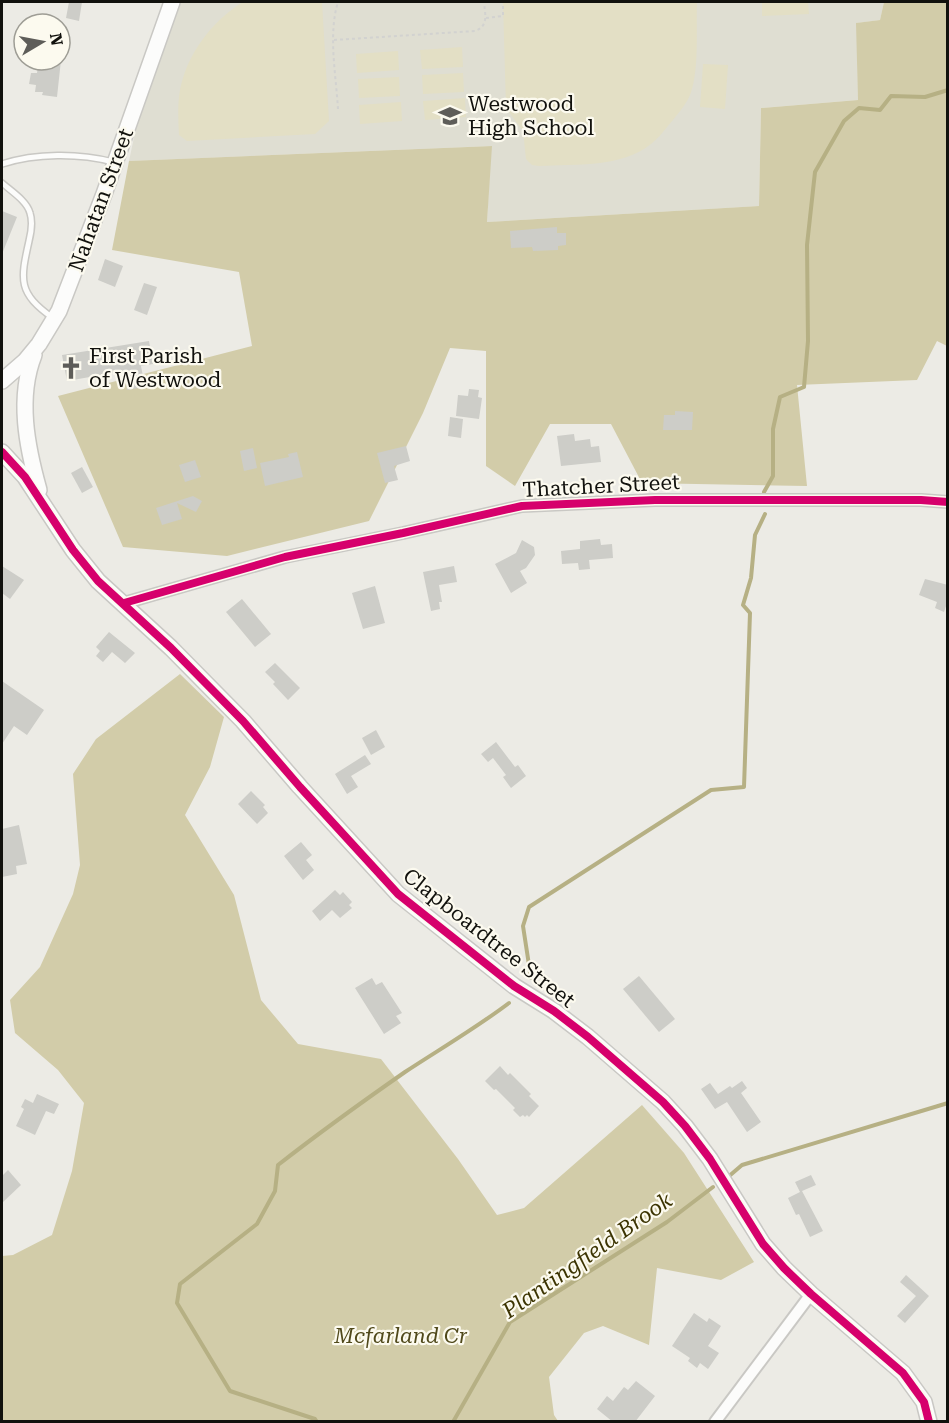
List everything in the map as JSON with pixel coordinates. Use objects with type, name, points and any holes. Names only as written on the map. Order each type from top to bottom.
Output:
[{"type":"main road","name":"Nahatan Street","points":[[2,381],[25,361],[39,344],[54,319],[71,282],[172,2]]},
{"type":"main road","name":"Clapboardtree Street","points":[[39,344],[27,381],[26,434],[41,501]]},
{"type":"main road","name":"Clapboardtree Street","points":[[2,452],[25,477],[73,550],[98,581],[124,603],[243,721],[398,894],[514,986],[554,1011],[588,1037],[663,1102],[710,1159],[762,1244],[811,1294],[903,1372],[924,1402],[929,1422]]},
{"type":"street","name":"Thatcher Street","points":[[124,603],[285,557],[522,506],[655,500],[948,502]]},
{"type":"street","points":[[716,1422],[811,1294]]},
{"type":"lane","points":[[2,164],[18,159],[48,157],[87,157],[115,162]]},
{"type":"lane","points":[[2,183],[30,212],[32,231],[22,271],[27,296],[54,319]]},
{"type":"path","points":[[338,2],[334,40],[338,109]]},
{"type":"path","points":[[334,40],[475,31],[482,29],[486,18],[484,2]]},
{"type":"path","points":[[486,18],[503,16],[503,2]]},
{"type":"shaded area","name":"Westwood High School","points":[[181,2],[884,2],[880,20],[857,23],[858,100],[761,108],[759,206],[487,222],[491,146],[129,161],[137,123]]},
{"type":"shaded area","points":[[243,2],[322,2],[329,121],[315,134],[187,141],[179,135],[180,92],[192,56],[215,25]]},
{"type":"shaded area","points":[[503,2],[697,2],[696,69],[689,98],[660,136],[639,152],[598,163],[532,165],[526,159],[523,131],[506,108]]},
{"type":"shaded area","points":[[762,2],[808,2],[809,14],[762,16]]},
{"type":"shaded area","points":[[462,47],[463,67],[422,69],[420,50]]},
{"type":"shaded area","points":[[398,51],[399,70],[357,73],[356,54]]},
{"type":"shaded area","points":[[703,64],[728,65],[725,109],[700,107]]},
{"type":"shaded area","points":[[463,73],[464,92],[423,94],[422,75]]},
{"type":"shaded area","points":[[399,77],[400,96],[359,98],[358,79]]},
{"type":"shaded area","points":[[465,98],[466,117],[425,120],[423,101]]},
{"type":"shaded area","points":[[401,102],[402,121],[360,124],[359,105]]},
{"type":"green space","points":[[884,2],[947,2],[947,346],[937,341],[917,380],[797,385],[807,486],[642,483],[611,424],[550,424],[515,486],[486,466],[486,351],[450,348],[423,413],[369,521],[227,556],[123,547],[58,396],[252,346],[239,272],[112,250],[129,161],[492,146],[487,222],[759,206],[761,108],[858,100],[856,23],[880,20]]},
{"type":"green space","name":"Mcfarland Cr","points":[[180,674],[224,717],[210,767],[185,815],[234,895],[261,1000],[298,1044],[381,1059],[458,1159],[497,1215],[524,1208],[642,1105],[684,1153],[754,1262],[721,1280],[657,1268],[649,1345],[603,1326],[584,1333],[549,1377],[554,1415],[558,1421],[2,1421],[2,1256],[13,1255],[52,1235],[72,1171],[84,1103],[58,1070],[15,1033],[10,1000],[40,967],[73,894],[80,865],[73,774],[96,739]]},
{"type":"building","points":[[69,2],[82,2],[79,21],[72,19],[72,12],[67,12]]},
{"type":"building","points":[[60,72],[57,97],[35,92],[36,85],[29,84],[31,73]]},
{"type":"building","points":[[2,211],[17,217],[2,254]]},
{"type":"building","points":[[557,227],[557,233],[566,233],[566,245],[558,246],[558,250],[533,251],[532,247],[511,248],[510,231]]},
{"type":"building","points":[[105,259],[123,266],[115,287],[98,280]]},
{"type":"building","points":[[144,283],[157,287],[147,315],[134,310]]},
{"type":"building","points":[[149,341],[153,364],[141,366],[145,387],[127,390],[124,371],[67,381],[62,355]]},
{"type":"building","points":[[469,389],[479,390],[478,397],[482,398],[479,419],[456,416],[458,395],[468,396]]},
{"type":"building","points":[[675,411],[693,412],[692,430],[663,430],[664,415],[675,415]]},
{"type":"building","points":[[450,417],[463,419],[461,438],[448,436]]},
{"type":"building","points":[[574,434],[575,441],[590,439],[591,447],[599,446],[601,462],[561,466],[557,436]]},
{"type":"building","points":[[406,446],[410,461],[394,466],[398,480],[385,483],[377,453]]},
{"type":"building","points":[[253,448],[257,468],[244,471],[240,451]]},
{"type":"building","points":[[297,452],[303,477],[265,486],[260,463],[289,457],[288,454]]},
{"type":"building","points":[[195,460],[201,477],[185,482],[179,465]]},
{"type":"building","points":[[82,467],[93,487],[82,493],[71,473]]},
{"type":"building","points":[[193,496],[202,501],[196,512],[177,503],[182,519],[162,525],[156,508]]},
{"type":"building","points":[[600,539],[601,545],[612,544],[613,558],[589,560],[590,569],[579,570],[578,563],[562,564],[561,551],[580,549],[580,541]]},
{"type":"building","points":[[522,540],[534,547],[535,555],[526,568],[520,571],[527,583],[511,593],[495,564],[516,553]]},
{"type":"building","points":[[2,566],[24,580],[10,599],[2,593]]},
{"type":"building","points":[[454,566],[457,582],[439,585],[442,602],[439,602],[440,609],[431,611],[423,572]]},
{"type":"building","points":[[925,579],[948,585],[948,600],[944,612],[935,608],[937,602],[919,595]]},
{"type":"building","points":[[375,586],[385,623],[363,629],[352,593]]},
{"type":"building","points":[[242,599],[271,634],[255,647],[226,612]]},
{"type":"building","points":[[109,632],[135,653],[125,663],[112,652],[103,662],[96,656],[100,651],[96,647]]},
{"type":"building","points":[[275,663],[300,688],[288,700],[265,672]]},
{"type":"building","points":[[2,681],[44,710],[27,735],[14,726],[2,744]]},
{"type":"building","points":[[376,730],[385,747],[371,755],[362,738]]},
{"type":"building","points":[[496,742],[515,767],[518,765],[526,776],[511,788],[503,777],[506,775],[493,758],[488,762],[481,754]]},
{"type":"building","points":[[365,755],[371,764],[351,776],[358,787],[347,794],[335,774]]},
{"type":"building","points":[[251,791],[265,805],[263,807],[268,813],[257,824],[238,804]]},
{"type":"building","points":[[19,825],[27,864],[16,866],[17,874],[2,877],[2,829]]},
{"type":"building","points":[[301,842],[312,855],[306,860],[314,870],[303,880],[284,856]]},
{"type":"building","points":[[335,890],[340,895],[343,892],[352,902],[349,905],[352,908],[340,918],[332,910],[320,921],[312,911]]},
{"type":"building","points":[[639,976],[675,1019],[659,1032],[623,989]]},
{"type":"building","points":[[372,978],[376,985],[382,982],[402,1013],[396,1016],[401,1023],[384,1034],[355,988]]},
{"type":"building","points":[[500,1066],[531,1094],[529,1096],[539,1106],[529,1117],[523,1115],[520,1117],[513,1110],[515,1108],[485,1081]]},
{"type":"building","points":[[742,1081],[747,1088],[741,1093],[761,1122],[747,1132],[727,1102],[715,1109],[701,1089],[710,1083],[718,1094]]},
{"type":"building","points":[[37,1094],[59,1104],[54,1114],[46,1111],[35,1135],[16,1126],[24,1109],[21,1107],[25,1099],[33,1103]]},
{"type":"building","points":[[8,1170],[21,1185],[2,1203],[2,1176]]},
{"type":"building","points":[[811,1175],[816,1185],[802,1191],[823,1231],[810,1237],[788,1198],[800,1192],[795,1182]]},
{"type":"building","points":[[906,1275],[929,1296],[905,1323],[897,1316],[916,1296],[900,1282]]},
{"type":"building","points":[[694,1313],[707,1322],[709,1318],[721,1326],[708,1346],[719,1353],[708,1369],[700,1363],[697,1368],[688,1361],[690,1358],[672,1346]]},
{"type":"building","points":[[636,1381],[655,1396],[635,1422],[613,1422],[597,1409],[607,1396],[613,1401],[624,1387],[628,1390]]},
{"type":"waterway","points":[[764,492],[773,476],[773,429],[780,397],[804,387],[808,341],[807,245],[815,172],[844,121],[859,108],[880,110],[891,96],[925,97],[948,90]]},
{"type":"waterway","points":[[531,978],[523,926],[529,907],[711,790],[744,787],[750,613],[743,605],[751,578],[755,535],[765,514]]},
{"type":"waterway","points":[[317,1422],[315,1419],[230,1391],[177,1303],[180,1284],[257,1224],[275,1191],[278,1165],[389,1083],[509,1003]]},
{"type":"waterway","name":"Plantingfield Brook","points":[[728,1177],[742,1165],[948,1103]]},
{"type":"waterway","name":"Plantingfield Brook","points":[[453,1422],[510,1322],[667,1222],[713,1187]]},
{"type":"cycle path","points":[[2,452],[25,477],[73,550],[98,581],[171,648],[243,721],[398,894],[514,986],[554,1011],[588,1037],[663,1102],[710,1159],[763,1244],[811,1294],[903,1373],[924,1402],[929,1422]]},
{"type":"cycle path","points":[[124,603],[285,557],[522,506],[655,500],[921,500],[948,502]]},
{"type":"place","name":"Westwood High School","points":[[450,116]]},
{"type":"place","name":"First Parish of Westwood","points":[[71,368]]}]
